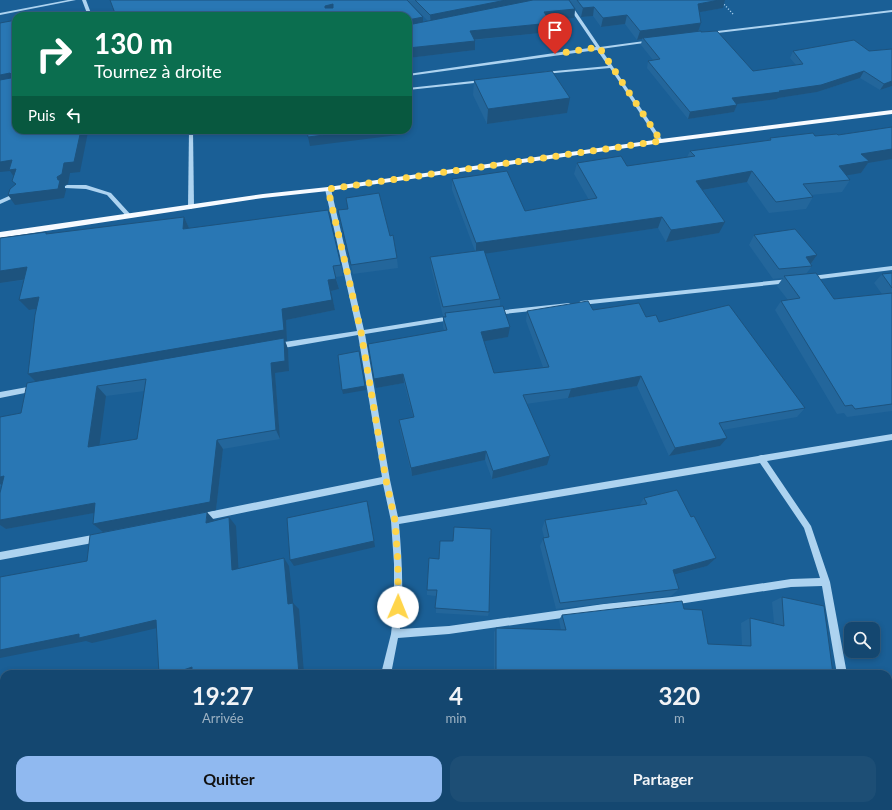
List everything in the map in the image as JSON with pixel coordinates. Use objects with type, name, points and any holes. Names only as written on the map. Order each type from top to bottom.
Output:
[{"type":"main road","points":[[0,235],[263,196],[328,189],[661,141],[892,112]]},
{"type":"street","points":[[0,14],[74,0]]},
{"type":"street","points":[[84,0],[88,12]]},
{"type":"street","points":[[566,0],[661,141]]},
{"type":"street","points":[[701,34],[892,11]]},
{"type":"street","points":[[412,74],[654,40]]},
{"type":"street","points":[[541,74],[612,67]]},
{"type":"street","points":[[412,89],[486,80]]},
{"type":"street","points":[[191,134],[191,207]]},
{"type":"street","points":[[67,187],[86,187],[108,194],[129,216]]},
{"type":"street","points":[[328,189],[361,332],[386,480],[395,521],[398,564],[398,607],[395,634],[387,670]]},
{"type":"street","points":[[0,202],[18,194]]},
{"type":"street","points":[[803,280],[892,268]]},
{"type":"street","points":[[492,313],[796,280]]},
{"type":"street","points":[[275,347],[461,317]]},
{"type":"street","points":[[0,395],[39,388]]},
{"type":"street","points":[[395,521],[892,437]]},
{"type":"street","points":[[761,458],[806,526],[826,582],[841,670]]},
{"type":"street","points":[[195,519],[386,480]]},
{"type":"street","points":[[0,556],[110,536]]},
{"type":"street","points":[[395,634],[449,630],[604,608],[686,599],[791,583],[826,582]]},
{"type":"building","points":[[110,0],[407,0],[423,17],[412,19],[412,12],[114,12]],"holes":[[[333,4],[333,8],[325,8],[325,6]]]},
{"type":"building","points":[[415,0],[506,0],[430,15]]},
{"type":"building","points":[[533,0],[569,0],[575,9],[544,12],[551,23],[470,31],[475,41],[412,48],[412,24]]},
{"type":"building","points":[[577,0],[719,0],[698,4],[701,23],[640,31],[627,15],[603,18],[594,7],[583,8]]},
{"type":"building","points":[[12,21],[12,75],[10,73],[0,75],[0,23]]},
{"type":"building","points":[[701,31],[717,31],[753,71],[803,64],[793,51],[854,40],[869,51],[892,49],[892,81],[884,84],[864,71],[821,85],[732,98],[737,105],[690,112],[648,61],[660,59],[643,38]]},
{"type":"building","points":[[552,71],[570,98],[488,109],[474,80]]},
{"type":"building","points":[[12,75],[12,134],[80,134],[74,162],[64,163],[62,174],[57,177],[58,180],[60,180],[58,189],[8,195],[10,189],[16,184],[12,181],[16,169],[9,170],[12,160],[0,162],[0,80],[11,78]]},
{"type":"building","points":[[892,127],[892,149],[861,154],[869,161],[839,166],[850,180],[803,184],[813,197],[776,202],[752,171],[696,181],[725,222],[671,230],[662,217],[476,243],[452,179],[507,171],[525,211],[597,198],[577,163],[621,156],[627,166],[695,156],[690,151],[771,140],[770,138],[813,133],[815,136],[838,135]]},
{"type":"building","points":[[308,134],[332,134],[308,137]]},
{"type":"building","points":[[379,193],[390,236],[393,235],[397,258],[351,265],[338,210],[348,209],[346,198]]},
{"type":"building","points":[[328,210],[341,265],[333,266],[336,279],[328,280],[332,300],[282,309],[284,330],[28,374],[35,315],[39,297],[19,300],[27,267],[0,271],[0,238],[46,232],[46,234],[184,217],[183,229]]},
{"type":"building","points":[[795,229],[817,255],[806,257],[812,266],[779,269],[754,235]]},
{"type":"building","points":[[484,250],[500,299],[443,307],[430,257]]},
{"type":"building","points":[[816,273],[834,299],[892,293],[892,404],[855,409],[852,405],[845,406],[781,301],[800,298],[784,276]]},
{"type":"building","points":[[892,273],[892,288],[882,274]]},
{"type":"building","points":[[588,301],[593,310],[639,303],[646,317],[656,315],[659,322],[729,305],[805,408],[719,423],[727,438],[675,448],[641,376],[571,389],[523,395],[550,456],[493,471],[486,451],[411,468],[399,420],[414,417],[403,374],[374,379],[368,344],[447,330],[443,317],[446,317],[445,313],[503,306],[510,327],[481,332],[494,373],[549,367],[527,311]]},
{"type":"building","points":[[284,338],[285,361],[271,363],[276,430],[217,440],[210,502],[93,524],[95,503],[0,520],[0,493],[4,476],[0,477],[0,417],[21,413],[27,383]],"holes":[[[146,379],[137,439],[88,447],[97,386]]]},
{"type":"building","points":[[359,351],[365,386],[342,390],[338,355]]},
{"type":"building","points":[[677,490],[691,517],[694,516],[716,558],[673,570],[679,589],[560,603],[543,538],[549,537],[545,520],[647,504],[644,498]]},
{"type":"building","points":[[367,501],[374,541],[290,560],[287,518]]},
{"type":"building","points":[[207,512],[206,523],[229,517],[232,570],[284,558],[288,604],[293,603],[299,670],[192,670],[192,667],[183,670],[159,670],[156,620],[79,638],[79,634],[0,650],[0,577],[87,561],[90,535]]},
{"type":"building","points":[[454,527],[491,529],[489,612],[435,608],[437,590],[427,590],[429,558],[439,559],[440,541],[453,541]]},
{"type":"building","points":[[782,597],[824,606],[832,670],[496,670],[496,628],[566,630],[562,615],[682,601],[684,609],[702,610],[708,644],[751,646],[750,618],[784,626]]},
{"type":"route","points":[[398,607],[398,564],[395,521],[386,480],[361,332],[328,189],[661,141],[599,47],[555,54]]}]
